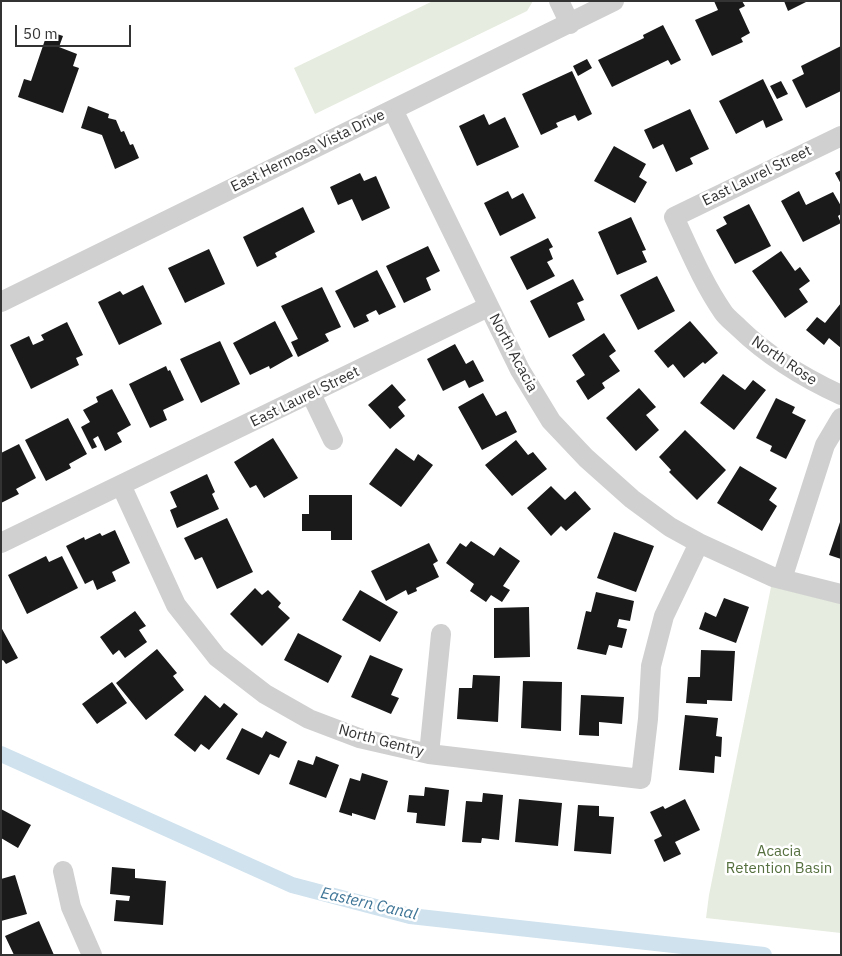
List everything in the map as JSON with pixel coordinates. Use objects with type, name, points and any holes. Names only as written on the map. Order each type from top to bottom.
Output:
[{"type":"street","points":[[559,1],[570,24]]},
{"type":"street","name":"East Hermosa Vista Drive","points":[[1,302],[614,1]]},
{"type":"street","name":"North Acacia","points":[[393,110],[520,370],[552,421],[586,458],[632,499],[670,527],[699,543],[782,580],[841,594]]},
{"type":"street","name":"East Laurel Street","points":[[674,217],[841,136]]},
{"type":"street","name":"North Rose","points":[[674,217],[696,265],[724,313],[756,344],[779,361],[841,395]]},
{"type":"street","name":"East Laurel Street","points":[[1,543],[488,307]]},
{"type":"street","points":[[311,394],[333,440]]},
{"type":"street","points":[[782,580],[824,446],[841,418]]},
{"type":"street","name":"North Gentry","points":[[121,486],[176,605],[217,657],[265,694],[309,719],[359,738],[429,754],[641,779],[648,719],[651,666],[664,616],[699,543]]},
{"type":"street","points":[[429,754],[441,634]]},
{"type":"street","points":[[63,871],[71,907],[92,955]]},
{"type":"green space","points":[[433,1],[533,1],[527,11],[315,114],[294,68]]},
{"type":"green space","name":"Acacia Retention Basin","points":[[773,577],[841,594],[841,933],[706,918]]},
{"type":"building","points":[[714,1],[742,1],[745,6],[739,9],[750,33],[741,38],[743,42],[712,56],[695,20],[718,10]]},
{"type":"building","points":[[784,1],[808,1],[788,11]]},
{"type":"building","points":[[663,25],[681,60],[671,65],[668,60],[612,87],[598,60],[644,38],[643,35]]},
{"type":"building","points":[[48,31],[63,36],[59,47],[77,54],[73,66],[79,68],[63,113],[18,97],[24,79],[31,81]]},
{"type":"building","points":[[841,46],[841,91],[806,108],[792,80],[804,74],[801,66]]},
{"type":"building","points":[[587,59],[592,68],[578,76],[573,66]]},
{"type":"building","points":[[572,71],[592,114],[578,121],[575,115],[556,123],[558,127],[541,135],[522,94]]},
{"type":"building","points":[[763,79],[783,120],[766,128],[763,120],[736,134],[719,101]]},
{"type":"building","points":[[781,81],[788,94],[777,99],[770,86]]},
{"type":"building","points":[[88,106],[109,114],[108,118],[116,120],[121,132],[124,131],[130,145],[133,144],[139,158],[115,169],[102,135],[81,128]]},
{"type":"building","points":[[690,109],[709,149],[690,158],[693,164],[676,172],[663,144],[653,149],[644,130]]},
{"type":"building","points":[[484,114],[489,125],[505,117],[519,147],[477,166],[459,126]]},
{"type":"building","points":[[614,146],[646,164],[639,177],[647,182],[635,203],[594,181]]},
{"type":"building","points":[[841,170],[841,184],[835,173]]},
{"type":"building","points":[[360,173],[364,181],[376,176],[390,208],[362,221],[352,199],[338,205],[330,187]]},
{"type":"building","points":[[508,191],[512,199],[523,193],[536,218],[500,236],[484,203]]},
{"type":"building","points":[[799,191],[806,205],[833,192],[841,206],[841,214],[838,216],[841,223],[803,242],[781,201]]},
{"type":"building","points":[[749,204],[771,246],[735,264],[716,230],[727,224],[723,217]]},
{"type":"building","points":[[303,207],[315,232],[275,253],[277,257],[257,267],[243,237]]},
{"type":"building","points":[[631,217],[646,250],[642,251],[647,262],[617,275],[598,232]]},
{"type":"building","points":[[548,238],[553,247],[549,249],[553,259],[547,262],[555,276],[527,290],[510,257]]},
{"type":"building","points":[[428,246],[440,271],[426,278],[431,290],[404,303],[386,266]]},
{"type":"building","points":[[209,249],[225,284],[185,303],[168,268]]},
{"type":"building","points":[[781,251],[795,271],[800,267],[810,281],[799,289],[808,302],[785,318],[752,271]]},
{"type":"building","points":[[377,270],[396,307],[379,315],[376,310],[366,315],[369,321],[354,328],[335,291]]},
{"type":"building","points":[[657,276],[675,311],[638,330],[620,295]]},
{"type":"building","points":[[573,279],[584,300],[577,303],[585,320],[549,338],[530,301]]},
{"type":"building","points":[[143,285],[162,324],[119,345],[98,302],[120,291],[123,295]]},
{"type":"building","points":[[322,287],[341,327],[325,334],[329,341],[298,357],[291,342],[298,339],[281,306]]},
{"type":"building","points":[[841,303],[841,348],[829,338],[824,345],[806,330],[817,317],[825,323]]},
{"type":"building","points":[[275,321],[293,356],[270,369],[269,366],[250,375],[233,343]]},
{"type":"building","points":[[690,321],[718,353],[705,364],[703,362],[684,378],[673,364],[668,368],[654,351]]},
{"type":"building","points":[[67,322],[83,355],[76,358],[79,365],[31,389],[10,345],[29,336],[33,345],[44,340],[41,335]]},
{"type":"building","points":[[604,333],[616,351],[609,356],[620,371],[602,383],[605,388],[588,400],[576,381],[585,375],[572,355]]},
{"type":"building","points":[[220,341],[240,384],[201,403],[180,359]]},
{"type":"building","points":[[455,344],[466,364],[473,360],[484,381],[469,388],[465,380],[443,391],[427,359]]},
{"type":"building","points":[[166,366],[168,371],[170,370],[184,400],[163,410],[167,420],[150,428],[129,384]]},
{"type":"building","points":[[723,374],[745,390],[753,380],[766,390],[734,430],[700,403]]},
{"type":"building","points":[[392,384],[406,400],[398,407],[405,416],[390,429],[368,405]]},
{"type":"building","points":[[639,388],[656,407],[646,415],[659,430],[636,451],[606,418]]},
{"type":"building","points":[[112,389],[131,425],[117,433],[122,442],[105,451],[98,436],[93,439],[97,447],[92,449],[81,427],[90,422],[83,410],[98,402],[96,397]]},
{"type":"building","points":[[483,393],[496,416],[506,411],[517,432],[482,450],[458,407]]},
{"type":"building","points":[[776,398],[795,407],[792,413],[806,420],[786,459],[770,451],[772,446],[756,438]]},
{"type":"building","points":[[68,418],[87,454],[69,464],[71,468],[46,481],[25,440]]},
{"type":"building","points":[[685,430],[726,470],[697,500],[669,472],[671,470],[659,457]]},
{"type":"building","points":[[273,438],[298,478],[264,498],[256,485],[250,488],[234,462]]},
{"type":"building","points":[[516,440],[528,455],[533,452],[547,469],[512,496],[485,465]]},
{"type":"building","points":[[19,444],[36,478],[16,489],[19,494],[1,503],[1,453]]},
{"type":"building","points":[[396,448],[414,461],[418,454],[433,465],[401,507],[369,484]]},
{"type":"building","points":[[740,466],[777,488],[769,500],[777,506],[762,531],[717,503]]},
{"type":"building","points":[[207,474],[215,492],[212,494],[219,509],[177,528],[170,510],[177,507],[170,492]]},
{"type":"building","points":[[551,486],[565,500],[575,491],[591,509],[566,531],[561,526],[551,536],[527,508]]},
{"type":"building","points":[[309,495],[352,495],[352,540],[331,540],[331,531],[302,531],[302,514],[309,514]]},
{"type":"building","points":[[227,518],[253,572],[217,589],[202,557],[195,560],[184,538]]},
{"type":"building","points":[[841,519],[841,559],[829,555]]},
{"type":"building","points":[[115,530],[130,563],[112,572],[116,581],[97,590],[93,580],[85,584],[66,546],[84,537],[85,540],[100,533],[102,536]]},
{"type":"building","points":[[614,532],[654,546],[636,592],[597,578]]},
{"type":"building","points":[[471,541],[494,556],[500,547],[520,561],[503,586],[510,590],[502,602],[491,595],[486,602],[470,591],[474,584],[446,563],[460,543],[466,547]]},
{"type":"building","points":[[429,543],[438,561],[433,564],[439,577],[416,588],[417,591],[408,595],[406,590],[386,601],[371,571]]},
{"type":"building","points":[[46,556],[49,562],[62,556],[78,588],[27,614],[8,575]]},
{"type":"building","points":[[255,588],[262,595],[268,590],[281,603],[278,607],[290,618],[262,646],[230,614]]},
{"type":"building","points":[[360,590],[398,612],[380,642],[342,620]]},
{"type":"building","points":[[596,592],[634,601],[630,621],[619,619],[617,627],[627,629],[622,648],[609,645],[606,655],[577,649],[586,611],[591,612]]},
{"type":"building","points":[[724,598],[749,607],[736,643],[699,629],[705,612],[716,617]]},
{"type":"building","points":[[529,607],[530,657],[494,658],[494,608]]},
{"type":"building","points":[[135,611],[146,626],[139,630],[147,642],[125,658],[119,650],[113,655],[100,637]]},
{"type":"building","points":[[1,627],[18,658],[6,664],[3,660],[1,661]]},
{"type":"building","points":[[298,633],[342,656],[328,683],[284,660]]},
{"type":"building","points":[[157,649],[177,673],[173,676],[184,690],[146,720],[116,683]]},
{"type":"building","points":[[701,650],[735,651],[732,701],[707,700],[707,704],[686,703],[688,677],[700,677]]},
{"type":"building","points":[[370,655],[403,669],[391,695],[399,698],[391,714],[351,697]]},
{"type":"building","points":[[473,675],[500,676],[498,722],[457,719],[459,688],[472,688]]},
{"type":"building","points":[[523,681],[562,682],[561,731],[521,728]]},
{"type":"building","points":[[112,682],[127,703],[97,724],[82,704]]},
{"type":"building","points":[[205,695],[220,708],[224,703],[238,714],[209,750],[201,744],[195,752],[174,735]]},
{"type":"building","points":[[581,695],[624,697],[622,724],[599,722],[599,736],[579,735]]},
{"type":"building","points":[[685,715],[718,718],[716,736],[722,737],[721,757],[715,756],[714,773],[679,770]]},
{"type":"building","points":[[242,728],[262,738],[266,731],[287,742],[279,758],[270,754],[259,775],[226,759]]},
{"type":"building","points":[[316,756],[339,765],[326,798],[289,784],[298,760],[313,765]]},
{"type":"building","points":[[362,773],[388,781],[375,820],[352,813],[352,816],[339,812],[350,778],[360,781]]},
{"type":"building","points":[[425,787],[449,790],[445,826],[416,823],[417,813],[407,812],[409,795],[424,796]]},
{"type":"building","points":[[483,793],[503,795],[499,840],[482,838],[481,843],[462,842],[466,801],[482,802]]},
{"type":"building","points":[[519,799],[562,803],[558,846],[515,842]]},
{"type":"building","points":[[685,799],[700,830],[675,842],[681,854],[664,862],[654,840],[662,836],[650,812],[663,806],[665,809]]},
{"type":"building","points":[[578,805],[599,806],[599,816],[614,817],[611,854],[574,851]]},
{"type":"building","points":[[1,809],[31,825],[18,848],[1,838]]},
{"type":"building","points":[[112,867],[135,869],[135,878],[166,881],[163,925],[114,921],[116,900],[129,901],[130,896],[110,894]]},
{"type":"building","points":[[15,875],[27,914],[1,921],[1,879]]},
{"type":"building","points":[[39,921],[54,955],[14,955],[5,936]]},
{"type":"waterway","name":"Eastern Canal","points":[[1,754],[292,885],[410,916],[764,955]]}]
